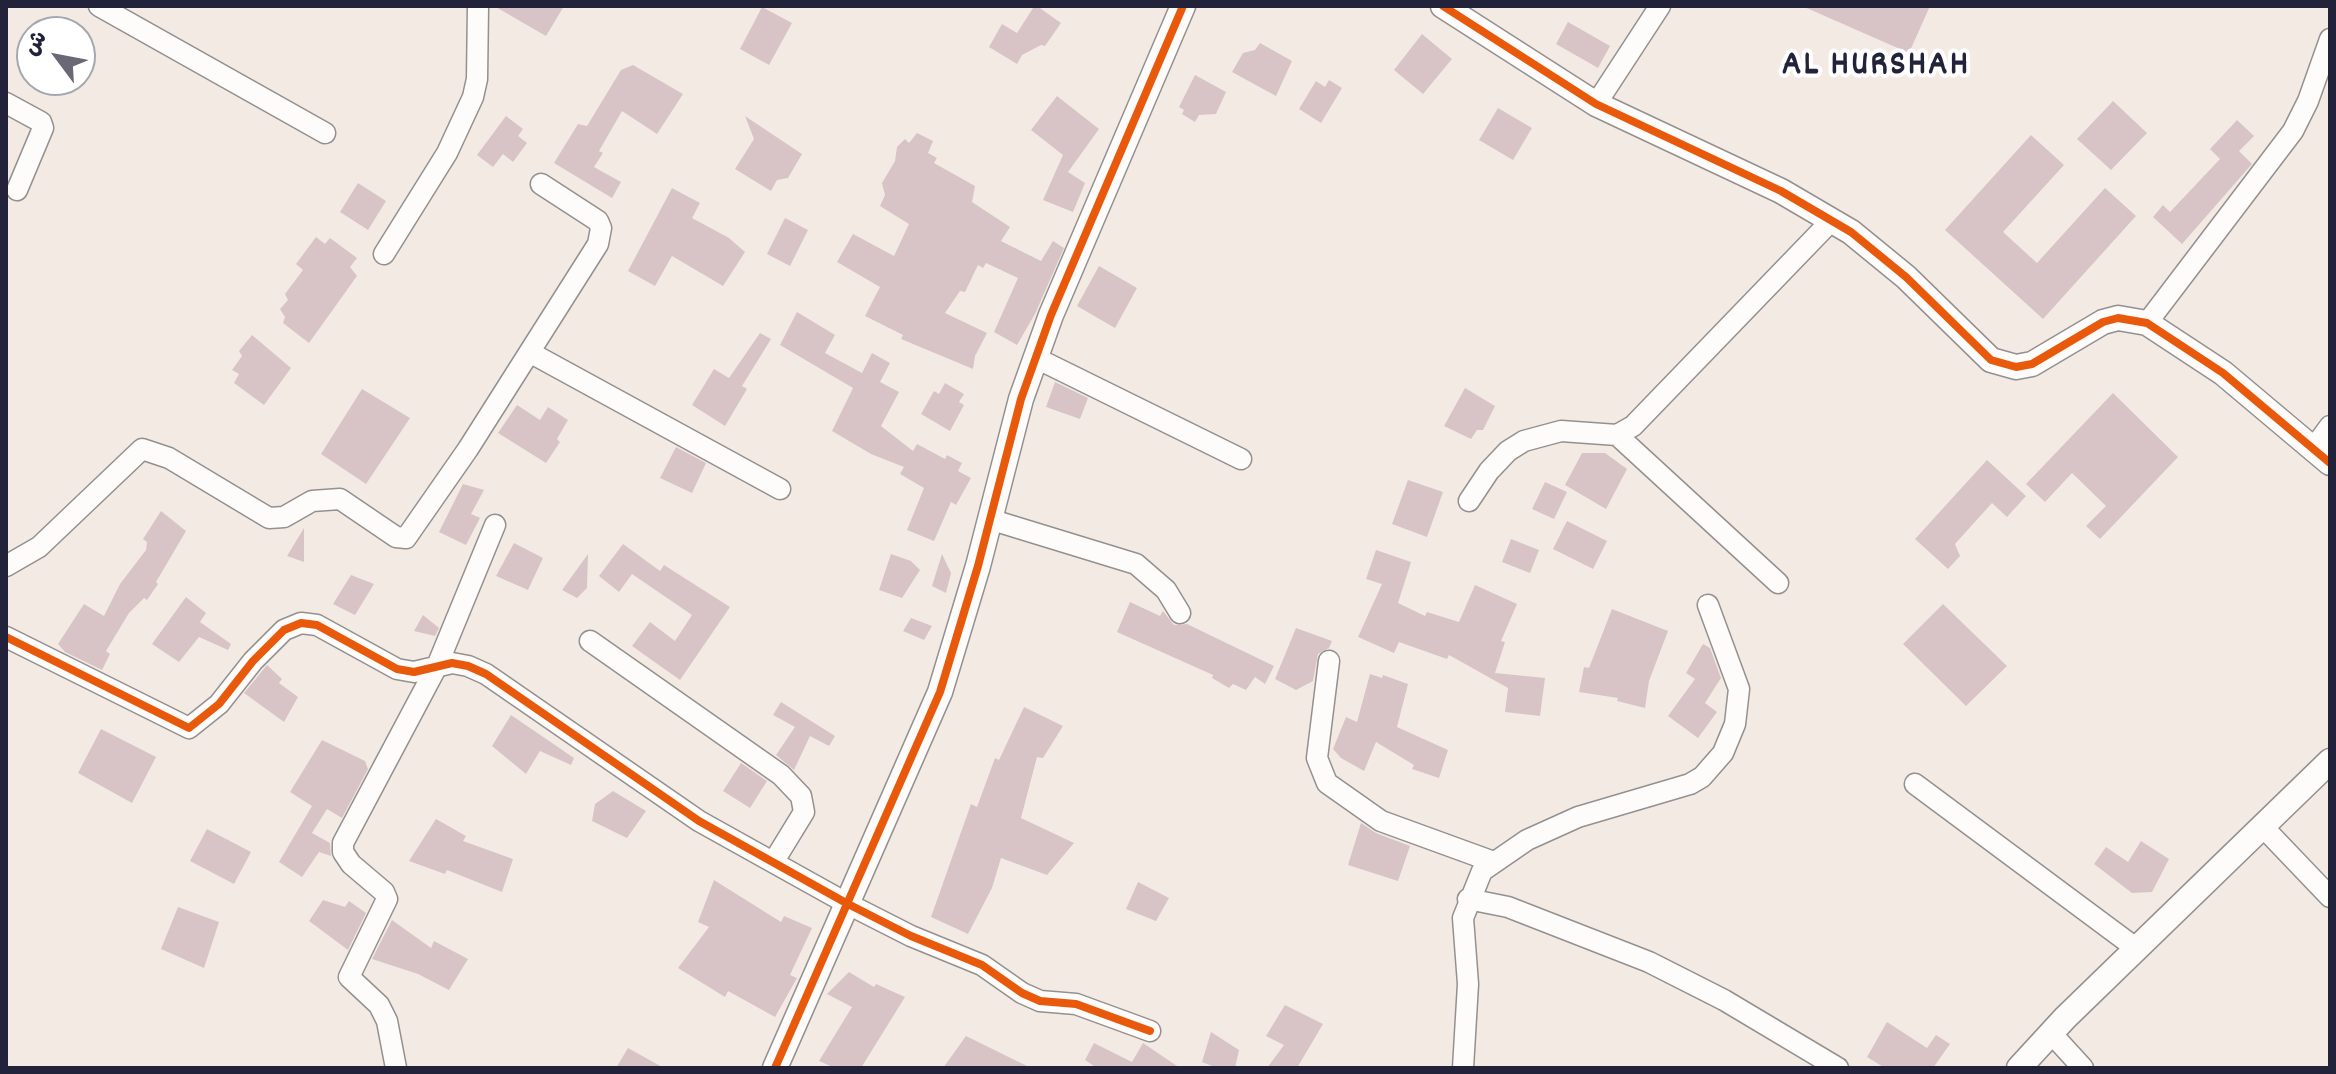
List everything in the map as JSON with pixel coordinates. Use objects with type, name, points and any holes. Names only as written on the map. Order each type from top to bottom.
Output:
[{"type":"street","points":[[99,6],[325,133]]},
{"type":"street","points":[[384,254],[447,153],[473,97],[478,70],[478,6]]},
{"type":"street","points":[[775,1068],[940,692],[1036,358],[1183,6]]},
{"type":"street","points":[[1443,6],[1596,104],[1781,191],[1832,220],[1878,252],[1975,348],[2002,365],[2016,367],[2032,364],[2103,322],[2118,318],[2147,323],[2197,354],[2322,456],[2330,426]]},
{"type":"street","points":[[1596,104],[1660,6]]},
{"type":"street","points":[[2147,323],[2293,131],[2308,101],[2330,39]]},
{"type":"street","points":[[6,103],[41,122],[43,128],[17,190]]},
{"type":"street","points":[[6,566],[39,547],[142,449],[169,458],[269,518],[284,517],[312,501],[340,499],[396,537],[406,538],[531,353],[598,244],[601,228],[592,216],[541,184]]},
{"type":"street","points":[[1617,435],[1645,414],[1832,220]]},
{"type":"street","points":[[531,353],[780,489]]},
{"type":"street","points":[[1036,358],[1241,459]]},
{"type":"street","points":[[1469,501],[1489,471],[1508,451],[1524,441],[1561,431],[1617,435],[1778,583]]},
{"type":"street","points":[[989,519],[1136,564],[1166,590],[1180,613]]},
{"type":"street","points":[[396,1068],[387,1021],[379,1005],[349,977],[387,899],[384,892],[351,864],[343,852],[343,843],[437,666],[495,525]]},
{"type":"street","points":[[1463,1068],[1468,984],[1463,929],[1468,899],[1482,871],[1491,861],[1578,817],[1690,784],[1716,764],[1735,724],[1739,689],[1708,605]]},
{"type":"street","points":[[6,637],[189,728],[219,704],[253,661],[284,630],[301,623],[317,625],[397,669],[414,672],[452,663],[486,674],[699,821],[848,904],[911,936],[982,965],[1040,1001],[1076,1004],[1150,1031]]},
{"type":"street","points":[[590,641],[781,775],[801,796],[804,812],[774,861]]},
{"type":"street","points":[[1329,661],[1317,758],[1327,783],[1381,821],[1491,861]]},
{"type":"street","points":[[2019,1068],[2051,1033],[2330,761]]},
{"type":"street","points":[[1915,784],[2137,949]]},
{"type":"street","points":[[2264,828],[2330,897]]},
{"type":"street","points":[[1468,899],[1508,907],[1649,962],[1737,1008],[1838,1068]]},
{"type":"street","points":[[2051,1033],[2083,1068]]},
{"type":"building","points":[[494,6],[564,6],[546,36]]},
{"type":"building","points":[[1037,6],[1061,23],[1045,46],[1022,55],[1017,64],[989,47],[1002,24],[1017,33]]},
{"type":"building","points":[[1802,6],[1930,6],[1909,53]]},
{"type":"building","points":[[762,7],[792,23],[769,65],[740,49]]},
{"type":"building","points":[[1568,22],[1610,46],[1598,68],[1556,44]]},
{"type":"building","points":[[1422,34],[1452,59],[1423,94],[1394,70]]},
{"type":"building","points":[[1260,43],[1292,61],[1276,96],[1232,72],[1243,53],[1255,50]]},
{"type":"building","points":[[633,65],[683,94],[657,134],[622,111],[599,151],[603,153],[594,167],[621,182],[612,198],[554,163],[578,124],[587,126],[621,70]]},
{"type":"building","points":[[1195,75],[1226,92],[1216,114],[1199,115],[1195,122],[1182,114],[1184,110],[1179,107]]},
{"type":"building","points":[[1329,80],[1342,88],[1321,123],[1299,109],[1316,81],[1325,87]]},
{"type":"building","points":[[1057,96],[1099,129],[1068,172],[1085,183],[1073,212],[1043,200],[1063,155],[1031,130]]},
{"type":"building","points":[[2113,101],[2147,133],[2111,170],[2077,139]]},
{"type":"building","points":[[1498,108],[1532,128],[1513,160],[1479,140]]},
{"type":"building","points":[[506,116],[523,129],[518,136],[527,143],[513,162],[503,154],[493,167],[477,155]]},
{"type":"building","points":[[745,116],[802,154],[788,178],[777,180],[771,191],[735,169],[754,139]]},
{"type":"building","points":[[2237,120],[2254,136],[2239,151],[2252,164],[2182,244],[2153,217],[2163,205],[2170,212],[2220,159],[2210,149]]},
{"type":"building","points":[[917,133],[933,141],[928,153],[937,158],[934,163],[975,186],[972,202],[1010,227],[1001,241],[1041,261],[1053,241],[1064,248],[1035,314],[1017,345],[994,332],[1018,278],[986,263],[983,268],[978,265],[965,292],[960,291],[945,313],[987,333],[975,356],[973,369],[901,339],[903,335],[865,316],[880,287],[837,262],[853,234],[894,256],[909,224],[880,206],[885,195],[882,183],[895,161],[897,147],[905,139],[909,143]]},
{"type":"building","points":[[2031,135],[2064,165],[2003,232],[2037,263],[2105,188],[2136,216],[2043,319],[1945,230]]},
{"type":"building","points":[[358,183],[386,201],[368,230],[340,212]]},
{"type":"building","points":[[672,188],[700,203],[692,218],[729,238],[745,252],[723,286],[672,256],[655,286],[628,271]]},
{"type":"building","points":[[785,218],[808,230],[790,266],[767,254]]},
{"type":"building","points":[[316,237],[325,244],[330,238],[357,258],[350,267],[357,276],[309,343],[283,323],[285,317],[280,309],[288,300],[285,294],[303,270],[296,264]]},
{"type":"building","points":[[1099,266],[1137,288],[1115,328],[1077,306]]},
{"type":"building","points":[[797,312],[835,335],[825,353],[862,373],[872,353],[890,363],[880,382],[899,392],[881,426],[913,451],[917,444],[945,459],[947,455],[962,463],[958,471],[971,478],[956,505],[951,502],[934,541],[907,530],[924,488],[900,474],[904,467],[871,454],[832,431],[853,388],[780,345]]},
{"type":"building","points":[[760,333],[771,339],[742,386],[747,389],[725,426],[692,405],[714,369],[729,378]]},
{"type":"building","points":[[252,335],[291,368],[264,405],[234,383],[239,374],[232,370],[242,356],[239,351]]},
{"type":"building","points":[[1055,382],[1088,398],[1080,419],[1046,407]]},
{"type":"building","points":[[945,383],[964,394],[959,402],[964,405],[950,431],[921,414],[934,391],[939,394]]},
{"type":"building","points":[[1465,388],[1495,406],[1483,430],[1477,430],[1471,439],[1444,426]]},
{"type":"building","points":[[362,389],[410,418],[366,484],[321,454]]},
{"type":"building","points":[[2113,393],[2178,457],[2100,539],[2086,526],[2106,506],[2072,473],[2045,502],[2026,484]]},
{"type":"building","points":[[517,405],[540,420],[548,407],[568,420],[557,439],[560,442],[546,463],[498,433]]},
{"type":"building","points":[[676,447],[706,463],[692,493],[660,478]]},
{"type":"building","points":[[1582,453],[1605,453],[1627,469],[1606,509],[1565,485]]},
{"type":"building","points":[[1987,460],[2026,496],[2007,517],[1992,503],[1955,544],[1960,556],[1948,569],[1915,539]]},
{"type":"building","points":[[1408,480],[1443,492],[1427,537],[1392,524]]},
{"type":"building","points":[[1545,482],[1567,492],[1554,519],[1532,509]]},
{"type":"building","points":[[463,484],[484,490],[471,514],[480,518],[466,545],[439,532]]},
{"type":"building","points":[[161,511],[186,531],[156,582],[158,584],[147,600],[144,598],[129,613],[106,651],[110,654],[102,670],[65,652],[58,644],[84,604],[104,616],[120,584],[146,550],[147,542],[143,539]]},
{"type":"building","points":[[1567,521],[1607,541],[1593,569],[1553,549]]},
{"type":"building","points":[[304,528],[304,562],[287,556]]},
{"type":"building","points":[[1511,539],[1539,550],[1530,573],[1502,562]]},
{"type":"building","points":[[514,543],[543,558],[528,590],[496,576]]},
{"type":"building","points":[[623,544],[660,571],[664,565],[730,607],[680,680],[632,646],[650,622],[675,641],[692,615],[632,574],[619,592],[599,576]]},
{"type":"building","points":[[1376,550],[1411,562],[1398,603],[1425,616],[1427,612],[1459,622],[1475,585],[1517,604],[1501,641],[1505,642],[1495,673],[1545,678],[1540,716],[1505,712],[1508,688],[1449,655],[1447,659],[1399,642],[1394,653],[1358,637],[1382,584],[1366,579]]},
{"type":"building","points":[[588,554],[587,588],[577,598],[562,590]]},
{"type":"building","points":[[891,554],[911,561],[920,570],[902,598],[879,590]]},
{"type":"building","points":[[942,554],[951,573],[946,593],[932,586]]},
{"type":"building","points":[[351,575],[374,584],[355,615],[333,604]]},
{"type":"building","points":[[186,597],[206,613],[200,622],[231,644],[228,650],[199,637],[179,662],[152,644]]},
{"type":"building","points":[[1130,602],[1160,616],[1163,611],[1174,625],[1187,624],[1274,666],[1265,684],[1255,677],[1246,690],[1233,684],[1229,688],[1212,678],[1213,675],[1117,632]]},
{"type":"building","points":[[1943,604],[2007,666],[1966,706],[1903,644]]},
{"type":"building","points":[[1612,609],[1668,631],[1649,681],[1645,708],[1617,701],[1618,698],[1579,692],[1584,667],[1589,668]]},
{"type":"building","points":[[423,615],[439,628],[435,636],[414,631]]},
{"type":"building","points":[[911,618],[932,626],[924,640],[903,631]]},
{"type":"building","points":[[1296,628],[1332,641],[1329,648],[1318,654],[1313,681],[1296,690],[1275,679]]},
{"type":"building","points":[[1703,644],[1710,648],[1721,678],[1705,703],[1717,712],[1698,738],[1668,716],[1695,679],[1686,673]]},
{"type":"building","points":[[267,665],[282,679],[279,683],[298,697],[284,722],[244,693]]},
{"type":"building","points":[[1370,674],[1408,684],[1397,727],[1448,750],[1439,778],[1412,769],[1414,765],[1376,742],[1364,771],[1341,758],[1333,749],[1346,717],[1357,722]]},
{"type":"building","points":[[781,702],[835,736],[829,746],[810,736],[794,770],[776,755],[795,727],[773,715]]},
{"type":"building","points":[[1024,707],[1063,726],[1043,758],[1037,757],[1021,818],[1074,843],[1047,875],[1001,858],[992,888],[968,934],[931,917],[971,804],[977,807],[995,758],[999,760]]},
{"type":"building","points":[[511,715],[574,758],[571,765],[540,751],[526,774],[492,746]]},
{"type":"building","points":[[101,729],[156,757],[132,803],[78,773]]},
{"type":"building","points":[[322,740],[365,761],[368,769],[342,818],[327,809],[312,833],[330,843],[331,856],[319,852],[302,877],[279,862],[312,806],[290,792]]},
{"type":"building","points":[[741,763],[767,781],[750,808],[723,791]]},
{"type":"building","points":[[613,791],[646,811],[627,838],[592,821],[595,804]]},
{"type":"building","points":[[436,819],[466,836],[463,841],[513,859],[502,892],[447,870],[445,874],[409,861]]},
{"type":"building","points":[[1361,823],[1376,833],[1410,846],[1398,881],[1348,865]]},
{"type":"building","points":[[207,829],[251,852],[234,884],[190,861]]},
{"type":"building","points":[[2141,841],[2169,859],[2152,892],[2132,893],[2094,864],[2106,847],[2128,862]]},
{"type":"building","points":[[714,880],[781,922],[784,916],[812,928],[790,975],[797,978],[775,1017],[728,991],[725,997],[678,968],[709,927],[698,922]]},
{"type":"building","points":[[1138,882],[1169,898],[1156,921],[1126,909]]},
{"type":"building","points":[[323,900],[345,907],[349,901],[366,913],[348,950],[309,921]]},
{"type":"building","points":[[178,907],[219,922],[204,968],[161,949]]},
{"type":"building","points":[[392,920],[431,948],[434,941],[468,959],[449,990],[418,974],[372,959]]},
{"type":"building","points":[[849,972],[874,987],[876,984],[905,997],[861,1068],[835,1068],[819,1061],[852,1007],[827,994]]},
{"type":"building","points":[[1285,1005],[1323,1024],[1297,1068],[1267,1068],[1284,1045],[1266,1036]]},
{"type":"building","points":[[1887,1022],[1927,1048],[1936,1035],[1950,1044],[1933,1068],[1885,1068],[1867,1057]]},
{"type":"building","points":[[1211,1032],[1239,1050],[1235,1068],[1217,1068],[1202,1062]]},
{"type":"building","points":[[966,1036],[1031,1068],[943,1068]]},
{"type":"building","points":[[1094,1043],[1132,1062],[1143,1043],[1180,1068],[1097,1068],[1085,1060]]},
{"type":"building","points":[[628,1048],[664,1068],[616,1068]]},
{"type":"cycle path","points":[[775,1068],[940,692],[978,566],[1021,399],[1051,315],[1183,6]]},
{"type":"cycle path","points":[[1443,6],[1596,104],[1781,191],[1851,232],[1906,277],[1991,360],[2016,367],[2032,364],[2103,322],[2118,318],[2147,323],[2223,373],[2330,463]]},
{"type":"cycle path","points":[[6,637],[189,728],[219,704],[253,661],[284,630],[301,623],[317,625],[397,669],[414,672],[452,663],[468,666],[486,674],[699,821],[848,904],[911,936],[982,965],[1022,993],[1040,1001],[1076,1004],[1150,1031]]},
{"type":"district","name":"AL HURSHAH","points":[[1876,68]]}]
